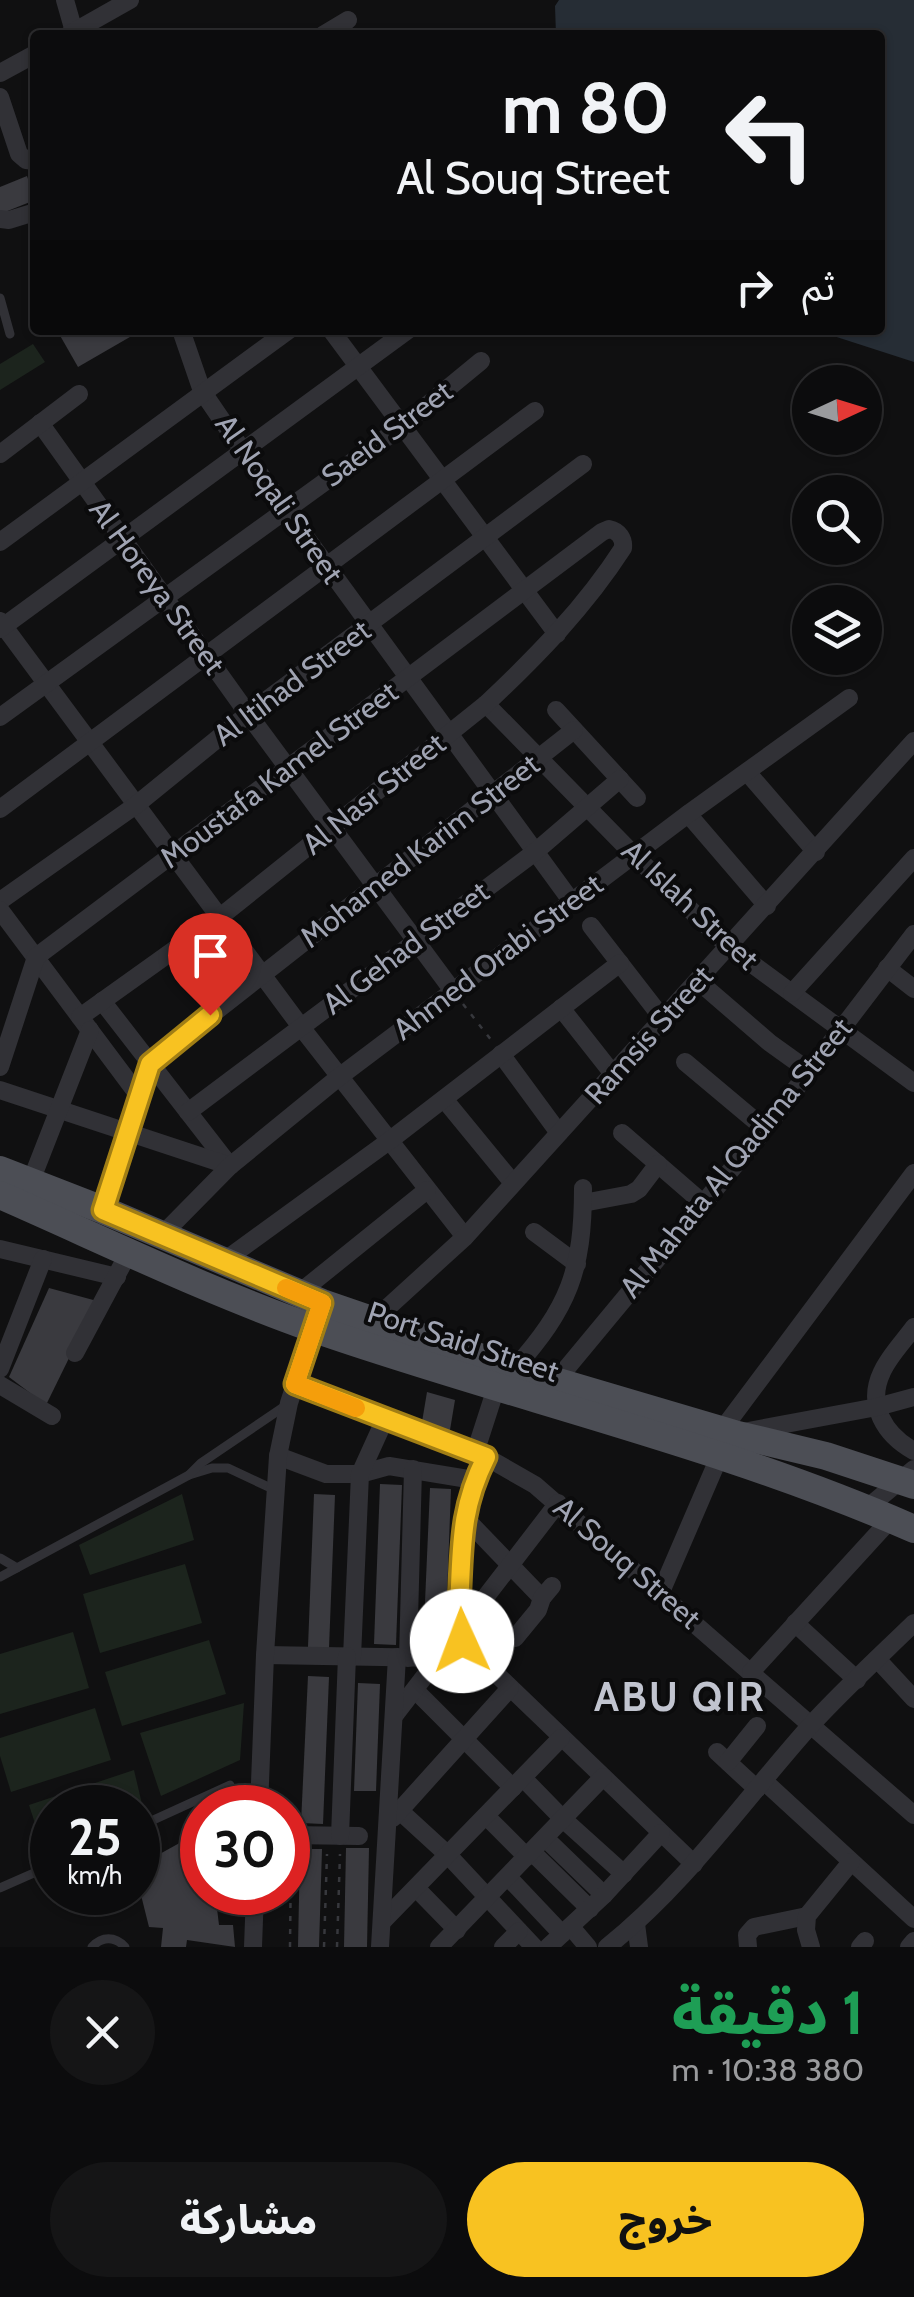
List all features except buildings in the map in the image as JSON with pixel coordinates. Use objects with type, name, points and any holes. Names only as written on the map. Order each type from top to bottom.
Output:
[{"type":"main road","name":"Port Said Street","points":[[7,1186],[103,1210],[224,1261],[311,1308],[505,1378],[725,1440],[826,1456],[909,1478]]},
{"type":"main road","name":"Port Said Street","points":[[7,1186],[122,1266],[374,1320],[505,1378],[556,1381],[725,1440],[890,1519]]},
{"type":"street","points":[[65,0],[71,30]]},
{"type":"street","points":[[79,30],[130,0]]},
{"type":"street","points":[[331,30],[348,20]]},
{"type":"street","points":[[0,74],[30,57]]},
{"type":"street","points":[[0,97],[19,154],[30,160]]},
{"type":"street","points":[[0,219],[30,213]]},
{"type":"street","name":"Al Noqali Street","points":[[182,335],[202,391],[243,451],[572,902]]},
{"type":"street","points":[[0,542],[282,335]]},
{"type":"street","points":[[335,335],[557,634]]},
{"type":"street","points":[[401,335],[1,626],[339,1077],[465,1236]]},
{"type":"street","name":"Saeid Street","points":[[0,717],[402,426],[481,361]]},
{"type":"street","points":[[0,454],[78,394]]},
{"type":"street","points":[[0,809],[534,410]]},
{"type":"street","name":"Al Horeya Street","points":[[40,423],[248,714],[454,991]]},
{"type":"street","name":"Al Itihad Street","points":[[0,901],[136,805],[248,714],[583,464]]},
{"type":"street","name":"Moustafa Kamel Street","points":[[36,957],[605,530],[617,532]]},
{"type":"street","name":"Al Nasr Street","points":[[85,1024],[102,1001],[220,917],[486,704],[525,668],[595,589],[622,548],[617,532]]},
{"type":"street","name":"Ahmed Orabi Street","points":[[162,1235],[230,1166],[339,1077],[849,698]]},
{"type":"street","name":"Al Islah Street","points":[[486,704],[729,947],[914,1083]]},
{"type":"street","points":[[556,710],[637,798]]},
{"type":"street","name":"Mohamed Karim Street","points":[[150,1064],[574,730]]},
{"type":"street","name":"Ramsis Street","points":[[374,1320],[465,1236],[914,742]]},
{"type":"street","points":[[747,772],[816,852]]},
{"type":"street","name":"Al Gehad Street","points":[[188,1112],[535,852],[620,779]]},
{"type":"street","points":[[688,814],[767,906]]},
{"type":"street","points":[[792,993],[914,858]]},
{"type":"street","points":[[0,910],[139,1096]]},
{"type":"street","points":[[591,926],[663,1019]]},
{"type":"street","name":"Al Mahata Al Qadima Street","points":[[556,1381],[765,1129],[914,934]]},
{"type":"street","points":[[0,1068],[36,957]]},
{"type":"street","points":[[224,1261],[444,1099],[496,1048],[561,1008],[620,963]]},
{"type":"street","points":[[886,968],[914,989]]},
{"type":"street","points":[[698,981],[770,1044],[809,1071]]},
{"type":"street","points":[[102,1001],[230,1166]]},
{"type":"street","points":[[561,1008],[613,1074]]},
{"type":"street","points":[[7,1186],[58,1109],[85,1024]]},
{"type":"street","points":[[496,1048],[560,1133]]},
{"type":"street","points":[[685,1062],[765,1129]]},
{"type":"street","points":[[103,1210],[150,1064]]},
{"type":"street","points":[[0,1090],[230,1166]]},
{"type":"street","points":[[444,1099],[514,1183]]},
{"type":"street","points":[[622,1133],[704,1204]]},
{"type":"street","points":[[658,1164],[632,1194],[583,1195],[577,1264],[566,1297],[552,1322],[505,1378],[466,1505],[459,1632],[462,1641],[694,1864]]},
{"type":"street","points":[[661,1592],[725,1440],[914,1173]]},
{"type":"street","points":[[259,1785],[278,1456],[311,1308],[428,1190]]},
{"type":"street","points":[[534,1232],[577,1264]]},
{"type":"street","points":[[0,1249],[43,1259],[122,1266],[75,1353]]},
{"type":"street","points":[[0,1369],[43,1259]]},
{"type":"street","points":[[914,1327],[882,1371],[876,1389],[882,1422],[891,1435],[914,1450]]},
{"type":"street","points":[[0,1385],[52,1416]]},
{"type":"street","name":"Al Souq Street","points":[[292,1394],[385,1419],[511,1470],[558,1503],[914,1815]]},
{"type":"street","points":[[725,1440],[914,1397]]},
{"type":"street","points":[[310,1835],[342,1836],[360,1474],[385,1419]]},
{"type":"street","points":[[278,1456],[326,1474],[360,1474],[389,1466],[474,1480]]},
{"type":"street","points":[[380,1947],[395,1816],[394,1716],[402,1657],[414,1468]]},
{"type":"street","points":[[751,1672],[890,1519],[909,1478]]},
{"type":"street","points":[[394,1716],[558,1503]]},
{"type":"street","points":[[465,1518],[510,1566],[547,1592],[515,1638]]},
{"type":"street","points":[[795,1623],[856,1680]]},
{"type":"street","points":[[607,1947],[636,1924],[694,1864],[812,1724],[914,1623]]},
{"type":"street","points":[[265,1656],[439,1658]]},
{"type":"street","points":[[878,1659],[914,1699]]},
{"type":"street","points":[[395,1816],[510,1688]]},
{"type":"street","points":[[416,1691],[465,1739],[624,1874]]},
{"type":"street","points":[[757,1726],[722,1757],[851,1862],[914,1920]]},
{"type":"street","points":[[382,1922],[561,1738]]},
{"type":"street","points":[[440,1947],[603,1777]]},
{"type":"street","points":[[395,1816],[448,1855],[534,1947]]},
{"type":"street","points":[[486,1816],[604,1895]]},
{"type":"street","points":[[560,1936],[604,1895],[661,1832]]},
{"type":"street","points":[[535,1849],[590,1909]]},
{"type":"street","points":[[810,1947],[808,1916],[851,1862]]},
{"type":"street","points":[[508,1876],[560,1936],[588,1947]]},
{"type":"street","points":[[416,1888],[457,1930]]},
{"type":"street","points":[[253,1947],[254,1915]]},
{"type":"street","points":[[748,1947],[747,1936],[754,1927],[808,1916]]},
{"type":"street","points":[[636,1924],[639,1947]]},
{"type":"street","points":[[502,1947],[519,1931]]},
{"type":"street","points":[[909,1947],[914,1940]]},
{"type":"lane","points":[[0,298],[10,334]]},
{"type":"lane","points":[[189,1475],[292,1394]]},
{"type":"lane","points":[[0,1578],[189,1475],[228,1468],[275,1490]]},
{"type":"lane","points":[[0,1558],[18,1568]]},
{"type":"lane","points":[[0,1888],[30,1874]]},
{"type":"lane","points":[[92,1947],[103,1939],[114,1939],[125,1947]]},
{"type":"path","points":[[468,1010],[496,1048]]},
{"type":"path","points":[[324,1947],[342,1836]]},
{"type":"path","points":[[337,1947],[342,1836]]},
{"type":"path","points":[[290,1915],[290,1947]]},
{"type":"shaded area","points":[[559,0],[914,0],[914,362],[830,335],[885,335],[885,30],[556,30],[555,6]]},
{"type":"shaded area","points":[[33,344],[45,362],[0,390],[0,364]]},
{"type":"shaded area","points":[[182,1494],[194,1540],[90,1575],[79,1545]]},
{"type":"shaded area","points":[[185,1564],[202,1623],[100,1653],[83,1594]]},
{"type":"shaded area","points":[[73,1632],[89,1688],[0,1714],[0,1654]]},
{"type":"shaded area","points":[[209,1640],[226,1694],[122,1726],[105,1672]]},
{"type":"shaded area","points":[[244,1703],[240,1760],[161,1796],[140,1733]]},
{"type":"shaded area","points":[[95,1708],[111,1760],[11,1792],[0,1756],[0,1738]]},
{"type":"shaded area","points":[[134,1770],[138,1785],[89,1785]]},
{"type":"slow traffic","points":[[286,1288],[322,1303],[295,1384],[356,1408]]},
{"type":"district","name":"ABU QIR","points":[[680,1697]]},
{"type":"route","points":[[210,1015],[150,1064],[103,1210],[322,1303],[295,1384],[486,1457],[466,1505],[458,1618],[462,1641]]}]
